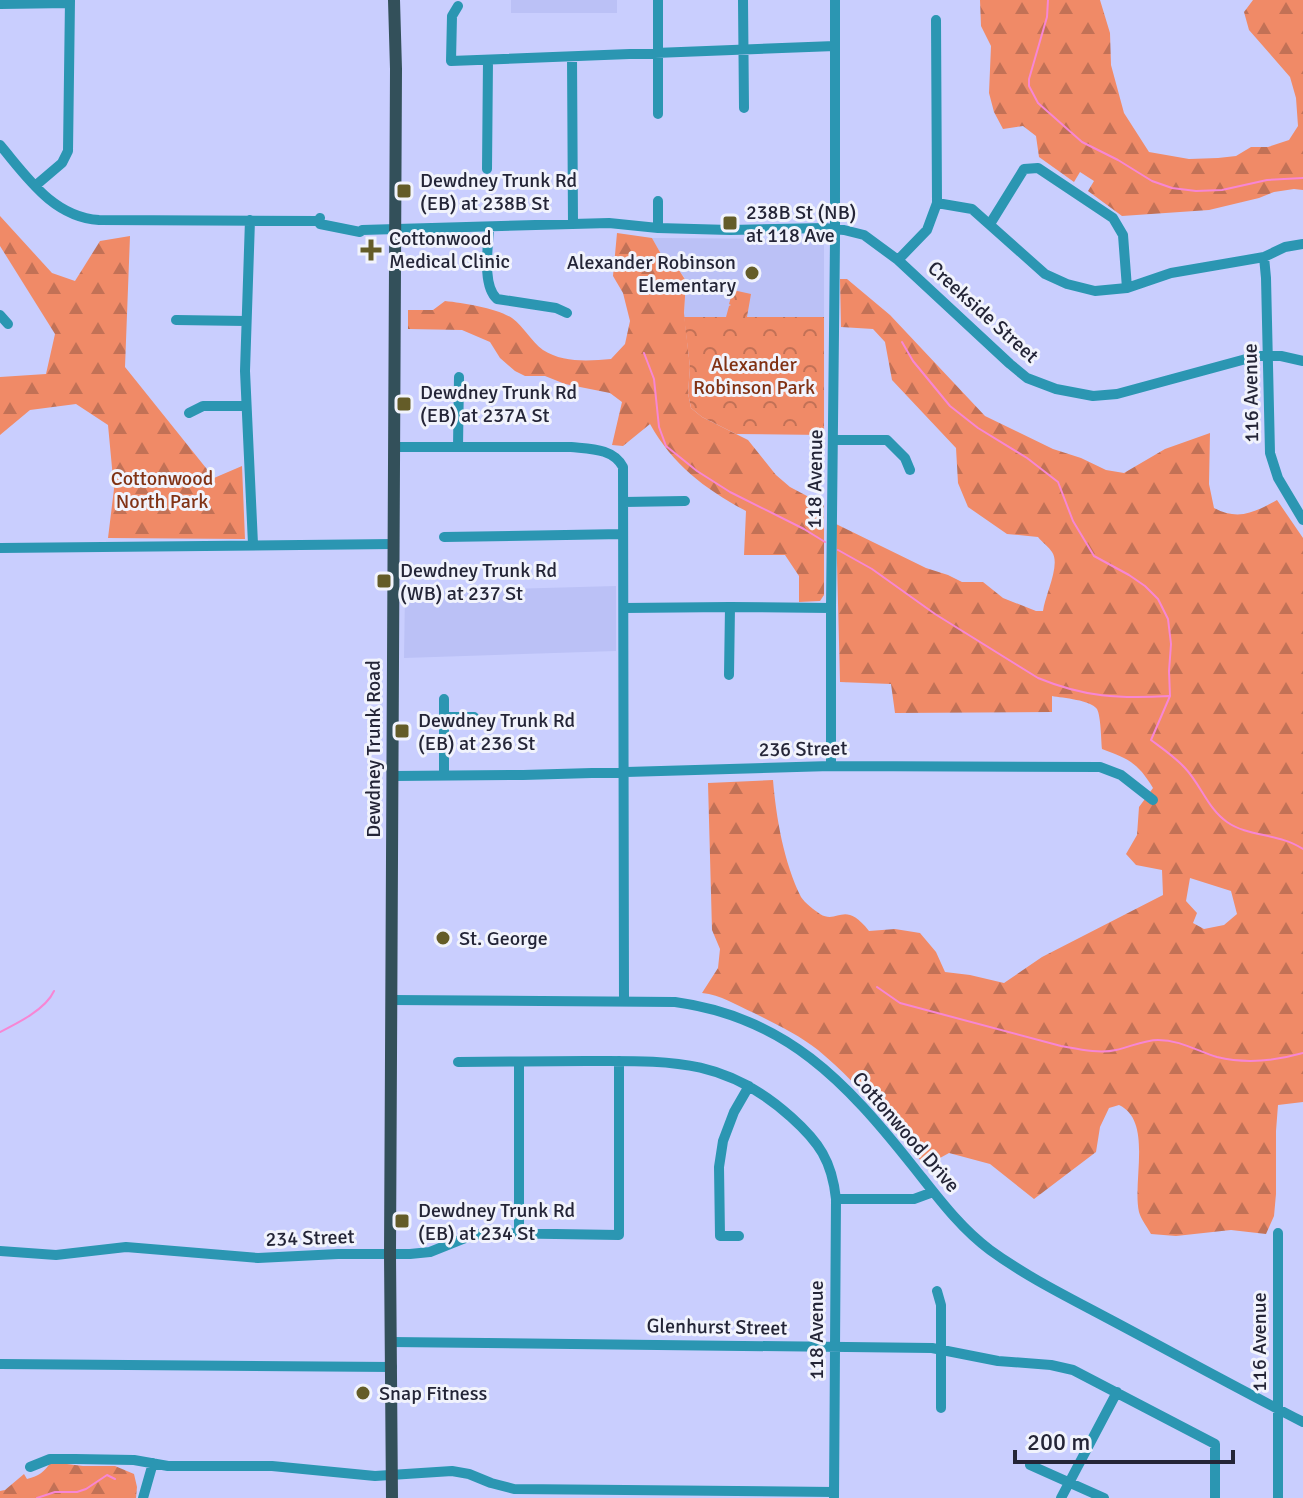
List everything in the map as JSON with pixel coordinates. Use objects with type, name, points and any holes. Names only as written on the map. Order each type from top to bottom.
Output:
[{"type":"main road","name":"Dewdney Trunk Road","points":[[392,1498],[394,0]]},
{"type":"street","points":[[658,0],[658,114]]},
{"type":"street","points":[[743,0],[744,108]]},
{"type":"street","name":"118 Avenue","points":[[831,766],[835,0]]},
{"type":"street","points":[[0,4],[70,2],[68,151],[62,163],[35,186]]},
{"type":"street","points":[[458,6],[452,16],[451,61],[835,46]]},
{"type":"street","points":[[898,260],[927,230],[937,203],[936,20]]},
{"type":"street","points":[[572,57],[573,224]]},
{"type":"street","points":[[487,169],[488,60]]},
{"type":"street","name":"Creekside Street","points":[[0,145],[47,199],[92,220],[318,221],[360,232],[609,223],[730,230],[835,229],[864,235],[898,260],[1027,378],[1056,389],[1093,396],[1117,394],[1252,357],[1281,356],[1303,361]]},
{"type":"street","points":[[990,224],[1024,169],[1038,168],[1113,218],[1123,235],[1127,288]]},
{"type":"street","points":[[658,201],[658,228]]},
{"type":"street","points":[[937,203],[972,209],[1045,274],[1095,291],[1127,288],[1171,273],[1264,257],[1285,247],[1303,244]]},
{"type":"street","points":[[250,220],[245,371],[253,544]]},
{"type":"street","points":[[489,228],[488,283],[491,294],[497,299],[556,308],[567,313]]},
{"type":"street","name":"116 Avenue","points":[[1264,257],[1268,428],[1273,465],[1303,520]]},
{"type":"street","points":[[0,315],[8,324]]},
{"type":"street","points":[[176,320],[246,321]]},
{"type":"street","points":[[458,447],[459,377]]},
{"type":"street","points":[[189,413],[203,406],[246,406]]},
{"type":"street","points":[[833,440],[887,440],[905,458],[910,470]]},
{"type":"street","points":[[394,447],[599,449],[618,458],[623,467],[624,1001]]},
{"type":"street","points":[[624,502],[685,501]]},
{"type":"street","points":[[444,537],[623,534]]},
{"type":"street","points":[[0,548],[394,544]]},
{"type":"street","points":[[729,675],[730,607]]},
{"type":"street","points":[[624,608],[831,608]]},
{"type":"street","points":[[444,699],[444,776]]},
{"type":"street","points":[[444,717],[474,717]]},
{"type":"street","name":"236 Street","points":[[393,776],[831,766],[1100,767],[1121,775],[1153,800]]},
{"type":"street","name":"Cottonwood Drive","points":[[392,1000],[675,1002],[730,1014],[781,1037],[815,1060],[852,1093],[933,1192],[991,1251],[1026,1273],[1303,1422]]},
{"type":"street","name":"234 Street","points":[[0,1251],[56,1255],[126,1247],[258,1258],[430,1252],[477,1234],[619,1235],[619,1061]]},
{"type":"street","points":[[458,1062],[672,1062],[722,1074],[749,1086],[726,1131],[719,1167],[720,1236],[739,1236]]},
{"type":"street","points":[[519,1062],[519,1233]]},
{"type":"street","name":"118 Avenue","points":[[749,1086],[775,1104],[815,1140],[833,1176],[836,1199],[834,1495]]},
{"type":"street","points":[[836,1199],[914,1199],[933,1192]]},
{"type":"street","name":"116 Avenue","points":[[1278,1233],[1278,1498]]},
{"type":"street","points":[[937,1291],[941,1305],[941,1408]]},
{"type":"street","name":"Glenhurst Street","points":[[391,1342],[941,1349],[998,1361],[1059,1366],[1078,1372],[1215,1444],[1215,1498]]},
{"type":"street","points":[[0,1364],[392,1367]]},
{"type":"street","points":[[1061,1498],[1117,1392]]},
{"type":"street","points":[[30,1467],[50,1459],[134,1460],[168,1466],[272,1466],[360,1475],[455,1472],[514,1489],[834,1495]]},
{"type":"street","points":[[143,1498],[153,1463]]},
{"type":"street","points":[[1030,1465],[1104,1498]]},
{"type":"shaded area","points":[[511,0],[617,0],[617,13],[511,13]]},
{"type":"shaded area","name":"Alexander Robinson Elementary","points":[[652,238],[824,239],[824,317],[684,317],[686,280],[677,267],[661,254]]},
{"type":"shaded area","points":[[616,586],[616,651],[404,658],[405,592]]},
{"type":"green space","points":[[980,0],[1100,0],[1110,33],[1111,65],[1124,113],[1149,152],[1189,159],[1236,156],[1251,147],[1268,147],[1289,140],[1298,126],[1296,98],[1290,77],[1249,30],[1244,12],[1253,0],[1303,0],[1303,190],[1274,192],[1209,210],[1122,216],[1088,191],[1094,181],[1080,172],[1074,182],[1039,157],[1036,136],[1023,126],[1003,129],[989,93],[991,46],[981,26]]},
{"type":"green space","name":"Cottonwood North Park","points":[[0,216],[52,273],[75,281],[100,241],[130,236],[125,367],[214,478],[242,466],[245,539],[108,538],[114,489],[108,425],[76,404],[30,410],[0,435],[0,377],[46,374],[55,334],[0,246]]},
{"type":"green space","points":[[617,233],[652,238],[661,254],[677,267],[686,281],[684,313],[691,408],[702,417],[748,440],[776,475],[790,487],[824,505],[824,595],[820,601],[799,602],[799,576],[785,555],[744,555],[746,511],[691,475],[669,452],[650,424],[623,446],[612,445],[622,402],[610,393],[565,384],[545,376],[525,376],[500,358],[490,342],[462,330],[408,329],[408,310],[433,310],[445,301],[461,303],[505,314],[543,350],[559,357],[611,359],[625,344],[630,321],[623,293],[613,276]]},
{"type":"green space","points":[[840,279],[847,279],[890,315],[985,416],[1053,449],[1106,470],[1124,473],[1165,449],[1210,433],[1209,484],[1214,508],[1239,514],[1277,500],[1303,538],[1303,1102],[1278,1105],[1274,1216],[1266,1234],[1231,1230],[1176,1236],[1151,1234],[1139,1212],[1139,1153],[1135,1124],[1129,1113],[1119,1105],[1109,1108],[1100,1127],[1096,1152],[1034,1199],[990,1164],[949,1153],[940,1158],[940,1183],[867,1097],[818,1050],[754,1013],[722,998],[702,993],[718,968],[720,949],[712,930],[708,783],[773,780],[785,855],[803,899],[826,917],[853,916],[869,931],[895,929],[920,933],[936,952],[945,972],[1004,983],[1042,957],[1163,895],[1162,870],[1136,865],[1126,854],[1137,835],[1139,807],[1153,788],[1132,763],[1102,749],[1099,717],[1094,706],[1052,696],[1052,712],[895,713],[891,684],[840,682],[836,524],[926,568],[962,582],[983,582],[1003,598],[1036,611],[1043,611],[1055,564],[1052,552],[1038,537],[1007,534],[968,507],[958,483],[956,448],[892,380],[885,342],[873,329],[841,327]],"holes":[[[1190,878],[1231,891],[1237,914],[1224,925],[1204,929],[1193,923],[1197,913],[1186,901]]]},
{"type":"green space","name":"Alexander Robinson Park","points":[[733,290],[751,294],[747,317],[824,317],[824,435],[736,434],[691,408],[684,317],[726,317]]},
{"type":"green space","points":[[51,1462],[115,1466],[134,1474],[136,1498],[0,1498],[0,1491],[24,1474],[27,1479],[35,1476]]},
{"type":"waterway","points":[[1048,0],[1047,17],[1029,86],[1038,103],[1082,142],[1152,181],[1172,188],[1222,190],[1267,180],[1303,178]]},
{"type":"waterway","points":[[902,342],[913,361],[950,406],[1058,482],[1073,521],[1094,556],[1129,575],[1158,599],[1168,619],[1170,696],[1151,740],[1185,768],[1227,822],[1303,849]]},
{"type":"waterway","points":[[644,353],[654,379],[659,427],[666,446],[730,492],[825,542]]},
{"type":"waterway","points":[[838,550],[1038,678],[1102,695],[1169,696]]},
{"type":"waterway","points":[[877,987],[900,1003],[1081,1050],[1109,1051],[1158,1040],[1188,1046],[1217,1057],[1250,1061],[1303,1053]]},
{"type":"waterway","points":[[0,1032],[38,1010],[54,991]]},
{"type":"waterway","points":[[37,1498],[55,1492],[77,1492],[107,1475],[115,1479]]},
{"type":"place","name":"Dewdney Trunk Rd (EB) at 238B St","points":[[404,191]]},
{"type":"place","name":"238B St (NB) at 118 Ave","points":[[730,223]]},
{"type":"place","name":"Cottonwood Medical Clinic","points":[[371,250]]},
{"type":"place","name":"Alexander Robinson Elementary","points":[[752,273]]},
{"type":"place","name":"Dewdney Trunk Rd (EB) at 237A St","points":[[404,404]]},
{"type":"place","name":"Dewdney Trunk Rd (WB) at 237 St","points":[[384,581]]},
{"type":"place","name":"Dewdney Trunk Rd (EB) at 236 St","points":[[402,731]]},
{"type":"place","name":"St. George","points":[[443,938]]},
{"type":"place","name":"Dewdney Trunk Rd (EB) at 234 St","points":[[402,1221]]},
{"type":"place","name":"Snap Fitness","points":[[363,1393]]}]
